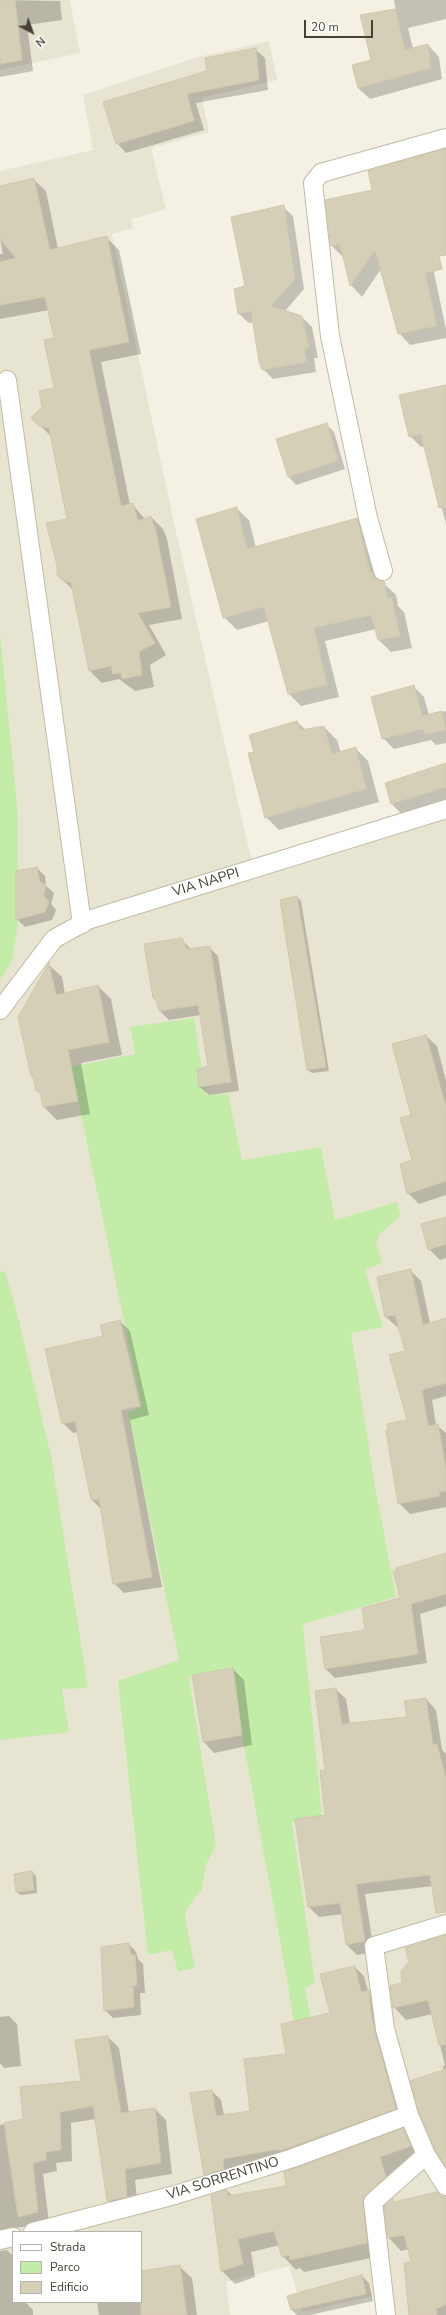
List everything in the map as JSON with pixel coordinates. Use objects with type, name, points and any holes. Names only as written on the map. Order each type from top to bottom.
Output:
[{"type":"street","points":[[383,571],[368,518],[330,336],[313,183],[321,173],[446,138]]},
{"type":"street","points":[[7,380],[82,924]]},
{"type":"street","name":"VIA NAPPI","points":[[0,1010],[54,939],[82,924],[446,808]]},
{"type":"street","points":[[446,1924],[374,1946],[385,2029],[409,2115],[426,2155],[446,2186]]},
{"type":"street","name":"VIA SORRENTINO","points":[[37,2231],[182,2193],[293,2158],[409,2115]]},
{"type":"street","points":[[386,2315],[373,2202],[426,2155]]},
{"type":"street","points":[[0,2240],[12,2237]]},
{"type":"shaded area","points":[[0,0],[70,0],[80,53],[0,70]]},
{"type":"shaded area","points":[[269,41],[277,80],[202,98],[209,132],[151,148],[166,209],[132,219],[133,228],[112,234],[175,527],[249,850],[258,878],[446,819],[446,2315],[380,2315],[378,2295],[303,2312],[289,2266],[226,2282],[230,2315],[0,2315],[0,171],[93,150],[83,95],[198,57]]},
{"type":"green space","points":[[0,632],[18,814],[18,923],[12,961],[0,980]]},
{"type":"green space","points":[[194,1018],[206,1095],[228,1094],[242,1160],[321,1147],[335,1220],[397,1202],[400,1216],[380,1234],[376,1242],[382,1263],[365,1270],[383,1327],[351,1333],[375,1486],[396,1597],[303,1624],[322,1816],[292,1823],[315,1982],[305,1988],[328,2107],[308,2113],[287,1979],[230,1670],[189,1677],[216,1846],[206,1864],[202,1889],[186,1910],[185,1918],[195,1968],[178,1972],[172,1950],[148,1955],[118,1681],[179,1660],[128,1412],[142,1407],[71,1067],[135,1054],[130,1027]]},
{"type":"green space","points":[[5,1271],[17,1313],[51,1456],[88,1688],[62,1689],[69,1732],[0,1740],[0,1272]]},
{"type":"building","points":[[0,0],[15,0],[22,60],[0,64]]},
{"type":"building","points":[[395,9],[405,50],[428,44],[431,68],[358,88],[352,65],[371,60],[360,15]]},
{"type":"building","points":[[256,48],[259,80],[187,94],[194,121],[116,144],[103,102],[207,71],[205,58]]},
{"type":"building","points":[[446,149],[446,255],[439,256],[442,269],[425,273],[437,326],[398,334],[375,250],[350,286],[340,244],[331,246],[325,200],[372,190],[368,171]]},
{"type":"building","points":[[34,178],[50,250],[107,236],[129,342],[89,350],[121,506],[133,503],[138,521],[151,516],[154,527],[155,526],[171,607],[138,613],[155,643],[139,652],[142,675],[122,679],[121,673],[113,674],[111,666],[89,671],[71,583],[61,579],[57,575],[57,565],[46,523],[67,519],[49,428],[39,426],[31,418],[42,407],[39,391],[54,388],[44,340],[54,338],[45,297],[0,305],[0,262],[16,258],[0,239],[0,186]]},
{"type":"building","points":[[284,205],[295,279],[271,306],[302,316],[309,348],[304,349],[307,362],[262,370],[259,362],[251,311],[238,314],[234,289],[245,286],[231,217]]},
{"type":"building","points":[[446,385],[446,507],[439,508],[421,434],[409,437],[399,395]]},
{"type":"building","points":[[327,423],[338,461],[288,477],[276,439]]},
{"type":"building","points":[[237,507],[247,549],[357,518],[370,573],[373,573],[376,579],[384,581],[388,599],[392,598],[400,636],[378,640],[371,615],[314,628],[327,685],[288,694],[264,607],[223,618],[196,519]]},
{"type":"building","points":[[414,685],[422,716],[442,711],[446,730],[425,734],[423,729],[382,739],[371,697]]},
{"type":"building","points":[[297,721],[301,730],[324,726],[332,754],[356,747],[366,789],[265,818],[248,753],[254,752],[249,735]]},
{"type":"building","points":[[446,763],[446,787],[391,804],[385,783]]},
{"type":"building","points":[[37,867],[40,882],[46,885],[44,895],[49,902],[45,912],[16,920],[16,871]]},
{"type":"building","points":[[297,896],[326,1067],[307,1070],[280,900]]},
{"type":"building","points":[[182,938],[187,949],[210,946],[231,1082],[199,1087],[197,1069],[208,1066],[198,1005],[159,1011],[157,1002],[153,998],[144,944]]},
{"type":"building","points":[[49,963],[56,995],[98,985],[109,1042],[68,1050],[78,1101],[43,1107],[40,1092],[36,1091],[33,1076],[31,1076],[18,1017]]},
{"type":"building","points":[[426,1035],[446,1107],[446,1181],[407,1194],[400,1164],[412,1160],[400,1118],[411,1115],[392,1044]]},
{"type":"building","points":[[446,1217],[446,1244],[428,1250],[421,1224]]},
{"type":"building","points":[[411,1269],[423,1325],[446,1318],[446,1383],[422,1390],[428,1426],[438,1424],[446,1470],[446,1491],[439,1492],[440,1496],[398,1504],[386,1430],[388,1429],[387,1424],[407,1420],[389,1355],[405,1351],[395,1315],[385,1317],[377,1277]]},
{"type":"building","points":[[120,1320],[140,1406],[121,1410],[152,1577],[113,1584],[99,1499],[91,1500],[75,1421],[62,1424],[45,1349],[103,1336],[100,1325]]},
{"type":"building","points":[[446,1553],[446,1594],[411,1604],[418,1654],[325,1669],[320,1637],[365,1630],[362,1608],[400,1598],[393,1571],[397,1571],[396,1568]]},
{"type":"building","points":[[233,1668],[242,1735],[203,1742],[192,1675]]},
{"type":"building","points":[[336,1688],[342,1724],[407,1717],[404,1701],[426,1698],[433,1745],[437,1744],[446,1779],[446,1912],[436,1913],[430,1875],[356,1884],[365,1941],[346,1945],[340,1903],[308,1907],[295,1819],[325,1815],[320,1771],[325,1770],[315,1691]]},
{"type":"building","points":[[32,1871],[34,1890],[16,1892],[14,1874]]},
{"type":"building","points":[[446,1935],[446,2044],[439,2045],[428,2000],[393,2008],[390,1986],[402,1983],[401,1971],[409,1962],[405,1948]]},
{"type":"building","points":[[129,1943],[131,1955],[135,1955],[137,1985],[133,1986],[134,2007],[104,2011],[101,1947]]},
{"type":"building","points":[[355,1966],[361,1992],[369,1990],[371,2013],[375,2032],[396,2109],[280,2151],[279,2149],[223,2159],[224,2169],[204,2175],[190,2093],[212,2090],[216,2116],[250,2111],[244,2059],[286,2054],[281,2024],[330,2013],[320,1974]]},
{"type":"building","points":[[108,2036],[121,2113],[155,2108],[161,2163],[125,2169],[127,2197],[107,2201],[93,2106],[60,2112],[61,2150],[46,2152],[46,2160],[33,2163],[38,2212],[18,2217],[4,2123],[23,2119],[20,2087],[81,2081],[75,2040]]},
{"type":"building","points":[[446,2069],[446,2167],[436,2151],[419,2112],[410,2081]]},
{"type":"building","points":[[403,2128],[411,2146],[380,2157],[386,2177],[363,2199],[367,2243],[290,2260],[289,2255],[282,2257],[274,2231],[238,2239],[243,2264],[221,2271],[211,2195],[227,2190],[228,2196],[286,2186],[284,2172]]},
{"type":"building","points":[[437,2192],[446,2196],[446,2304],[436,2309],[437,2315],[409,2315],[404,2263],[411,2261],[404,2235],[388,2238],[384,2206],[393,2199],[394,2202]]},
{"type":"building","points":[[180,2265],[187,2315],[141,2315],[142,2271]]},
{"type":"building","points":[[362,2275],[366,2294],[291,2310],[287,2296]]}]
